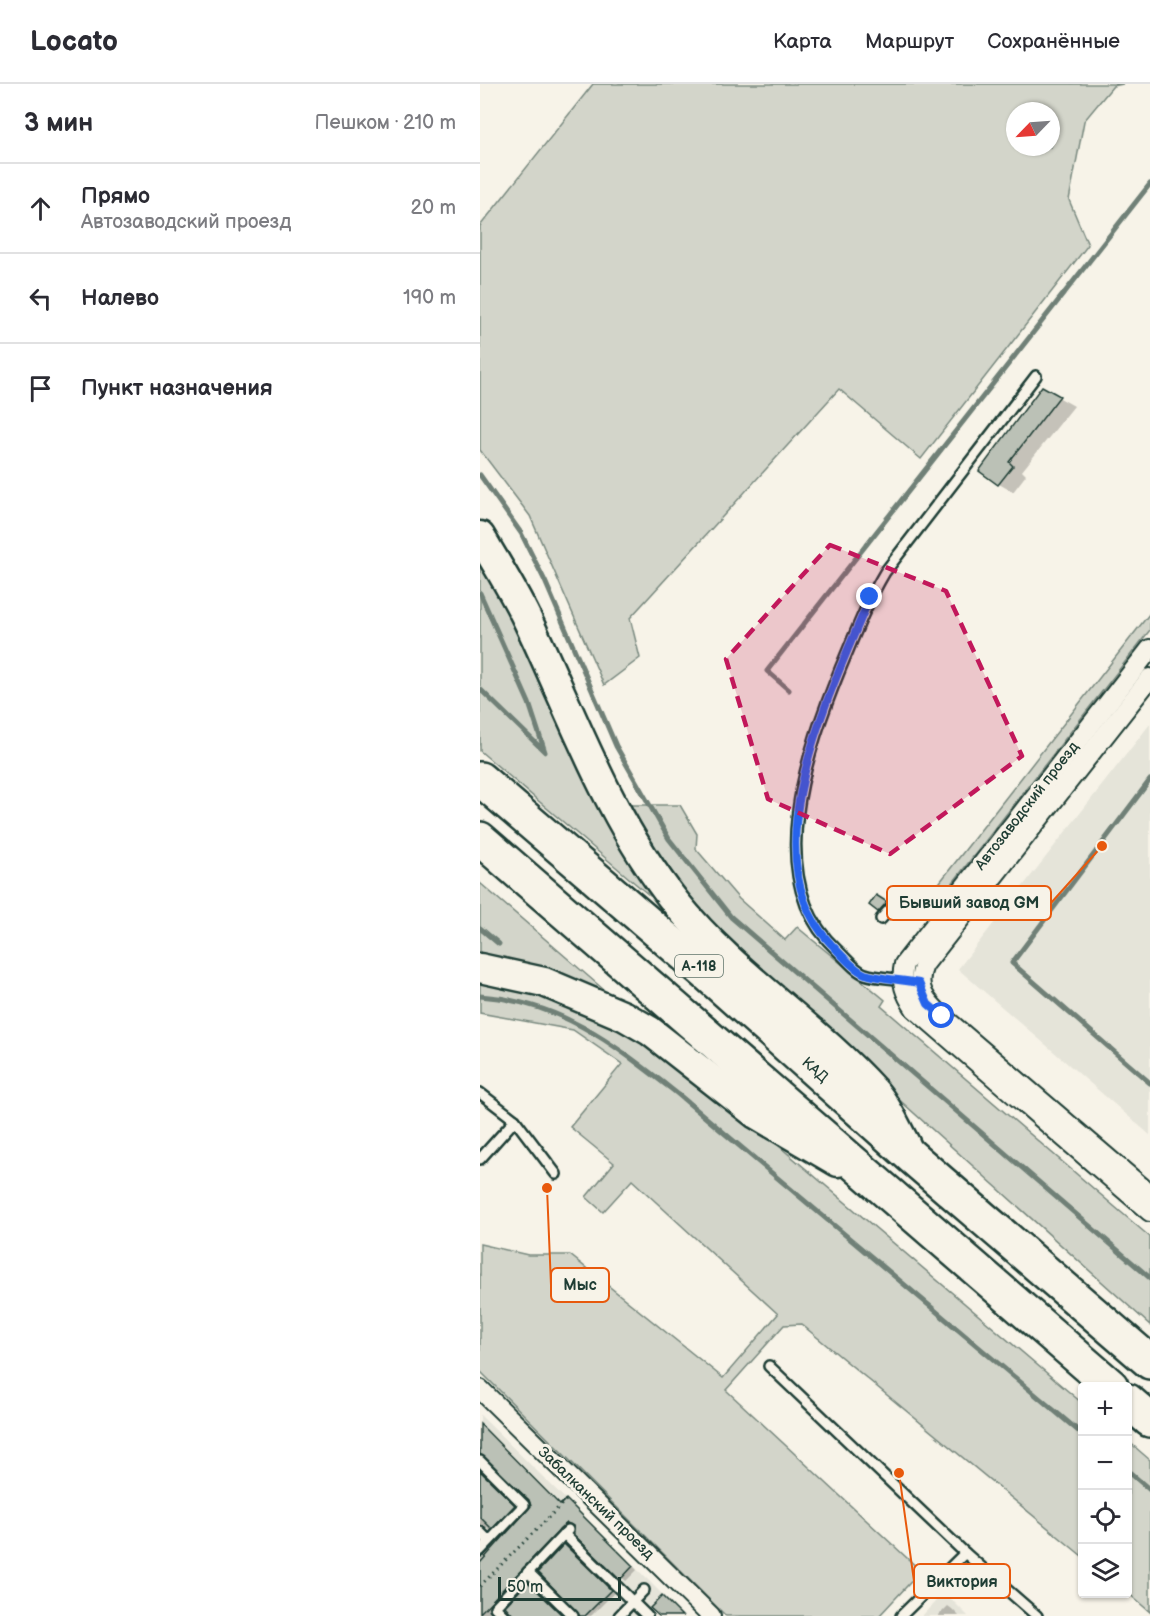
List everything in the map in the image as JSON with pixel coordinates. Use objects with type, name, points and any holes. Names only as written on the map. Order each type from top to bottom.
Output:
[{"type":"highway","name":"КАД","points":[[480,779],[706,972],[913,1158],[1150,1362]]},
{"type":"highway","name":"А-118","points":[[480,839],[1106,1382]]},
{"type":"highway","points":[[1132,1404],[1150,1420]]},
{"type":"main road","points":[[480,536],[526,618],[569,716],[616,811],[658,878],[677,904],[710,938],[875,1092],[913,1158]]},
{"type":"main road","points":[[480,968],[544,982],[624,1016],[650,1031],[756,1114],[881,1187]]},
{"type":"street","name":"Автозаводский проезд","points":[[1150,649],[904,964],[911,981],[1150,678]]},
{"type":"street","points":[[1150,1194],[928,1004],[911,981],[903,987],[915,1009],[1150,1212]]},
{"type":"street","name":"Забалканский проезд","points":[[480,1389],[711,1616]]},
{"type":"lane","points":[[911,981],[863,974],[820,933],[810,917],[803,898],[795,856],[799,807],[818,725],[870,597],[885,572],[1036,376]]},
{"type":"lane","points":[[881,919],[899,898],[907,895],[914,895],[942,915]]},
{"type":"lane","points":[[480,1093],[515,1120],[556,1174]]},
{"type":"lane","points":[[480,1159],[515,1120]]},
{"type":"lane","points":[[769,1366],[964,1553],[1037,1616]]},
{"type":"lane","points":[[480,1461],[524,1505],[480,1551]]},
{"type":"lane","points":[[480,1532],[489,1541]]},
{"type":"lane","points":[[504,1616],[495,1607],[566,1532],[647,1616]]},
{"type":"lane","points":[[901,1616],[964,1553]]},
{"type":"lane","points":[[528,1572],[573,1616]]},
{"type":"lane","points":[[619,1616],[645,1590]]},
{"type":"path","points":[[480,1586],[566,1498]]},
{"type":"highlighted area","points":[[830,545],[946,591],[1022,756],[890,854],[768,799],[726,659]]},
{"type":"shaded area","points":[[593,84],[1123,84],[1113,86],[1084,121],[1069,200],[1088,245],[921,459],[839,389],[630,618],[640,658],[604,685],[530,516],[480,450],[480,226]]},
{"type":"shaded area","points":[[480,556],[593,798],[620,847],[652,893],[650,896],[480,751]]},
{"type":"shaded area","points":[[1150,613],[1150,630],[937,903],[931,904],[926,900]]},
{"type":"shaded area","points":[[1150,724],[1150,1135],[958,969]]},
{"type":"shaded area","points":[[621,805],[680,805],[697,834],[696,849],[739,899],[785,940],[797,927],[885,1000],[881,1006],[1150,1237],[1150,1325],[738,955],[675,888]]},
{"type":"shaded area","points":[[480,883],[603,989],[600,993],[480,959]]},
{"type":"shaded area","points":[[480,979],[523,986],[592,1011],[694,1074],[1078,1400],[1078,1553],[801,1324],[784,1325],[726,1390],[921,1571],[879,1616],[726,1616],[480,1371],[480,1244],[528,1255],[570,1255],[723,1378],[778,1314],[632,1180],[603,1212],[586,1197],[614,1163],[570,1127],[622,1064],[573,1030],[480,1013]]},
{"type":"shaded area","points":[[480,1415],[648,1580],[684,1616],[480,1616]]},
{"type":"shaded area","points":[[1132,1444],[1150,1460],[1150,1612],[1132,1596]]},
{"type":"shaded area","points":[[944,1592],[968,1616],[922,1616]]},
{"type":"building","points":[[1042,386],[1060,396],[1009,462],[1013,466],[998,485],[979,471]]},
{"type":"building","points":[[876,895],[887,902],[878,912],[869,905]]},
{"type":"building","points":[[480,1424],[560,1505],[566,1499],[633,1566],[620,1580],[573,1534],[573,1526],[567,1523],[480,1613],[480,1563],[531,1506],[529,1500],[480,1454]]},
{"type":"building","points":[[480,1471],[515,1505],[492,1529],[480,1517]]},
{"type":"building","points":[[564,1544],[611,1590],[585,1616],[580,1616],[538,1572]]},
{"type":"building","points":[[528,1582],[563,1616],[514,1616],[505,1606]]},
{"type":"building","points":[[662,1596],[682,1616],[659,1616],[650,1608]]},
{"type":"waterway","points":[[789,690],[767,671],[1150,184]]},
{"type":"waterway","points":[[480,475],[521,533],[545,581],[616,746],[669,839],[731,917],[1150,1278]]},
{"type":"waterway","points":[[480,593],[529,703],[545,752],[480,689]]},
{"type":"waterway","points":[[1150,780],[1012,963],[1150,1083]]},
{"type":"waterway","points":[[480,928],[499,944]]},
{"type":"waterway","points":[[480,996],[510,1000],[563,1017],[587,1029],[633,1060],[679,1095],[1078,1431]]},
{"type":"waterway","points":[[1132,1474],[1150,1490]]},
{"type":"place","name":"Бывший завод GM","points":[[1102,846]]},
{"type":"place","name":"Мыс","points":[[547,1188]]},
{"type":"place","name":"Виктория","points":[[899,1473]]},
{"type":"route","points":[[870,597],[818,725],[799,807],[795,832],[795,856],[803,898],[810,917],[820,933],[863,974],[919,983],[921,993],[928,1004],[942,1016]]}]
